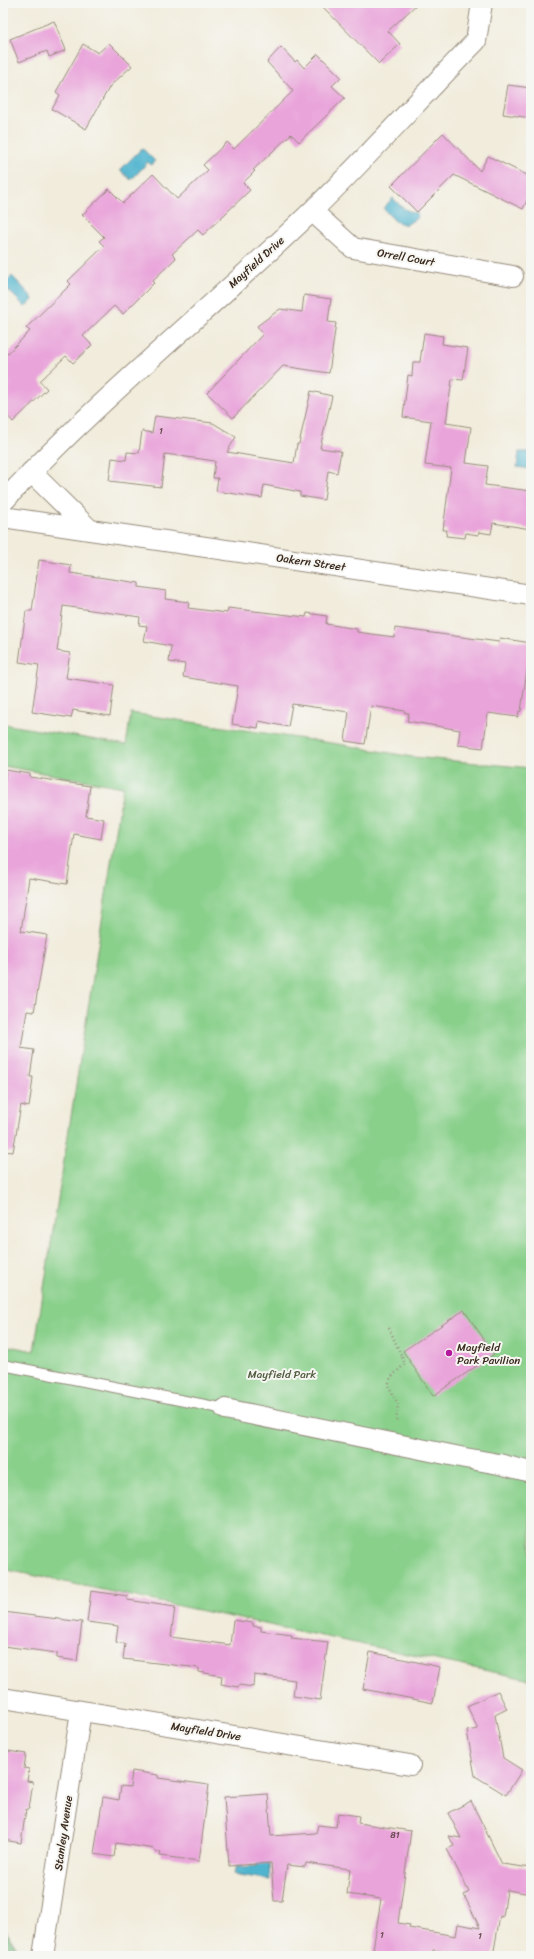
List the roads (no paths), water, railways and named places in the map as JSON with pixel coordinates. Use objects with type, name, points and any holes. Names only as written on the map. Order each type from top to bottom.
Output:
[{"type":"street","name":"Mayfield Drive","points":[[3,502],[31,472],[157,352],[312,211],[476,41],[482,3]]},
{"type":"street","name":"Orrell Court","points":[[312,211],[353,248],[513,276]]},
{"type":"street","points":[[31,472],[90,530]]},
{"type":"street","name":"Oakern Street","points":[[3,517],[531,595]]},
{"type":"street","points":[[225,1409],[392,1442],[531,1472]]},
{"type":"street","name":"Mayfield Drive","points":[[3,1698],[410,1765]]},
{"type":"street","name":"Stanley Avenue","points":[[43,1956],[81,1711]]},
{"type":"lane","points":[[3,1365],[225,1409]]},
{"type":"water","points":[[142,148],[155,161],[151,165],[148,162],[131,180],[120,170]]},
{"type":"water","points":[[393,198],[404,208],[417,213],[418,217],[406,225],[395,221],[383,208]]},
{"type":"water","points":[[12,276],[32,297],[33,300],[25,307],[3,285]]},
{"type":"water","points":[[519,452],[531,452],[531,469],[517,467]]},
{"type":"water","points":[[261,1861],[269,1863],[270,1880],[234,1874],[236,1867],[256,1866]]},
{"type":"place","name":"Mayfield Park Pavilion","points":[[449,1353]]},
{"type":"park label","name":"Mayfield Park","points":[[282,1374]]}]
